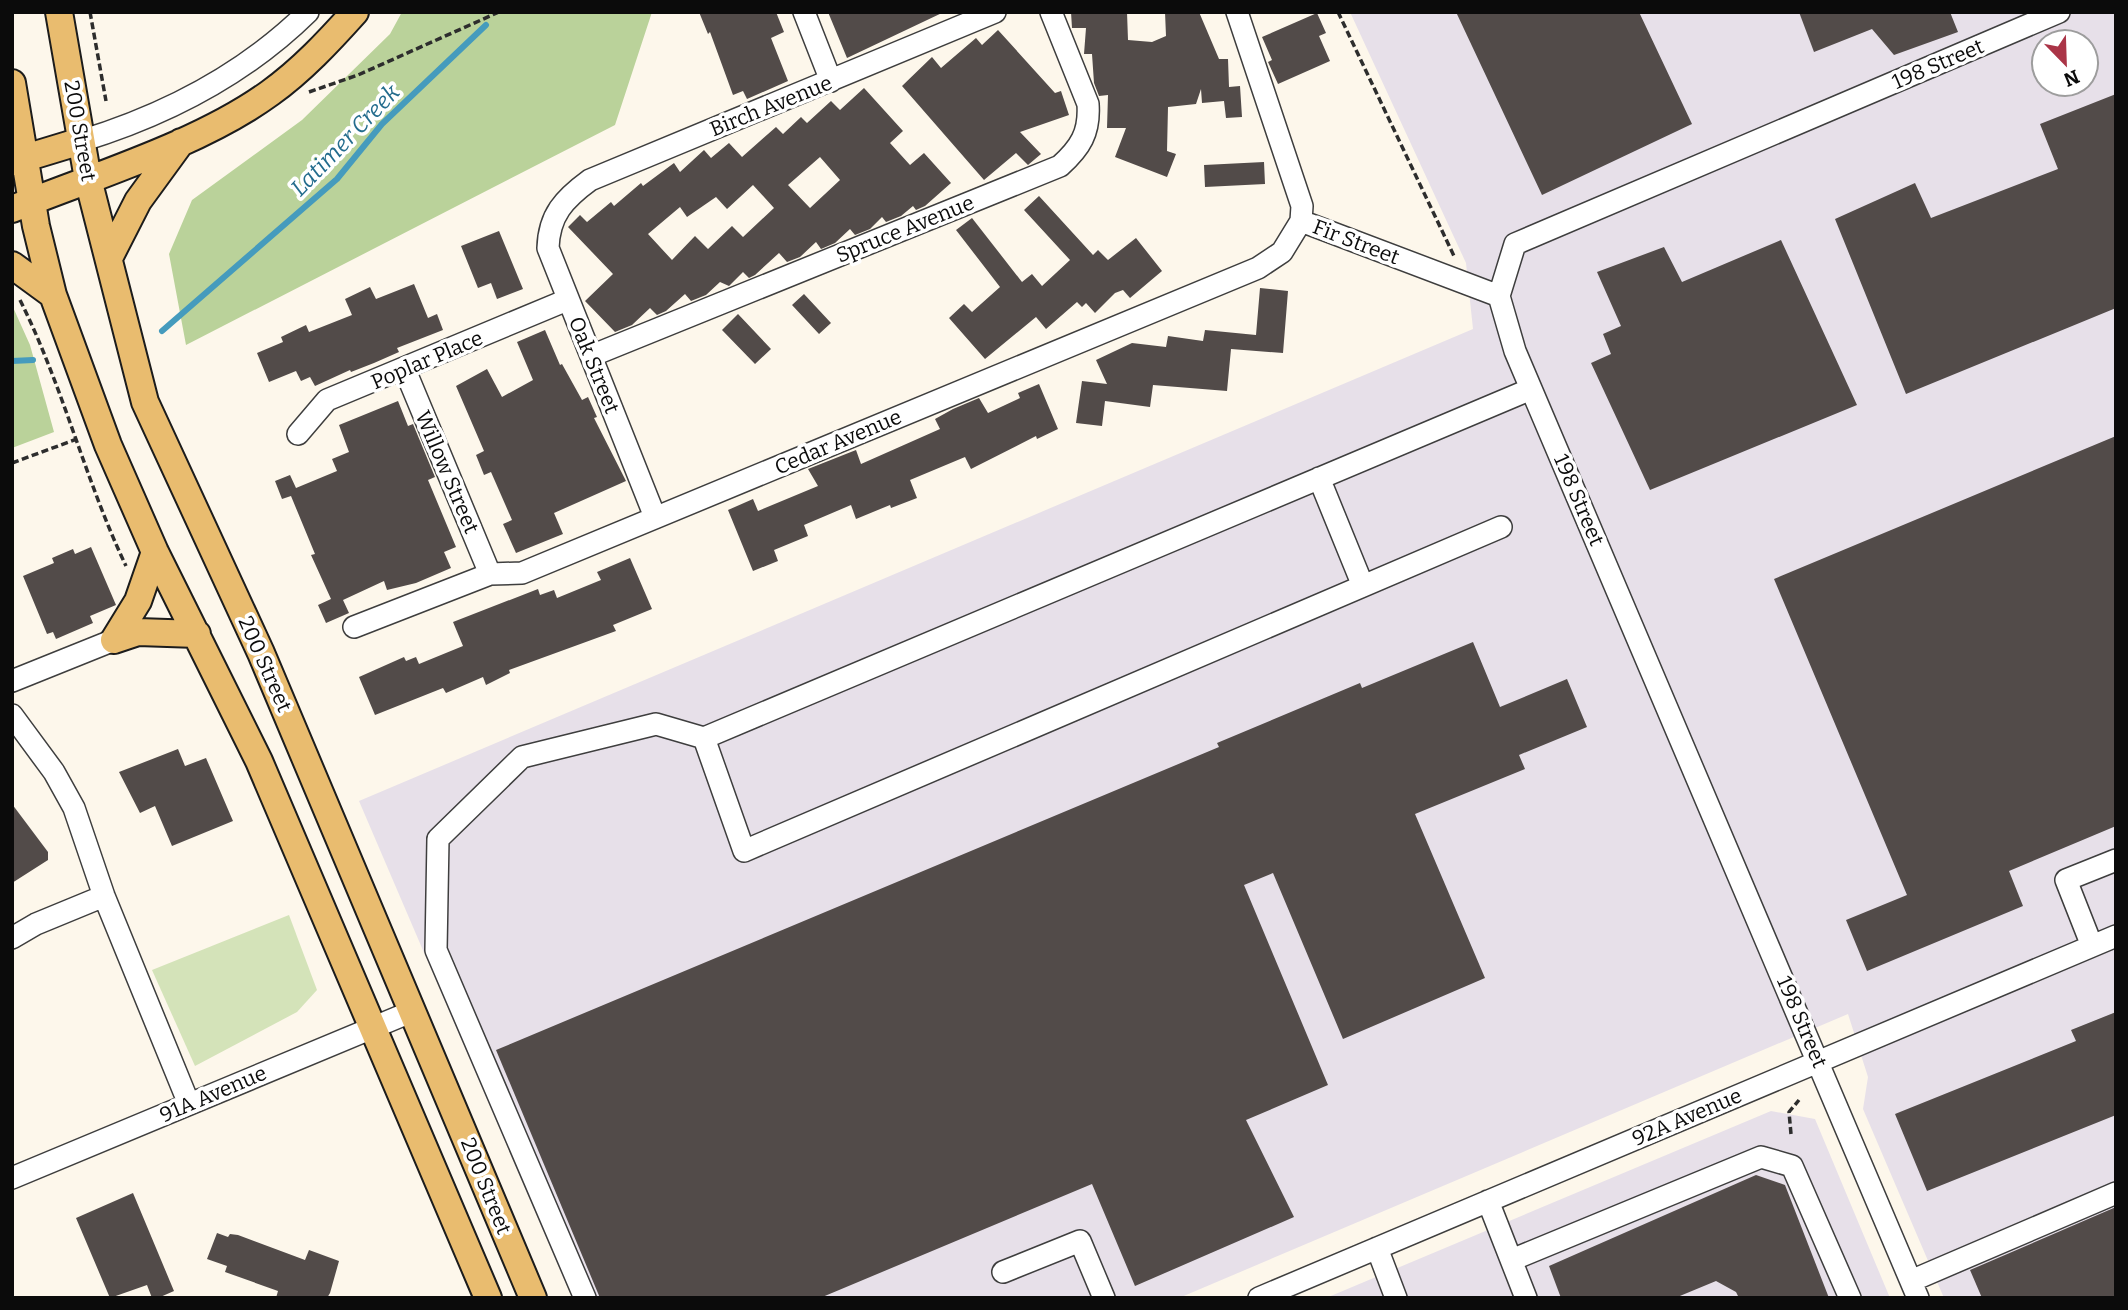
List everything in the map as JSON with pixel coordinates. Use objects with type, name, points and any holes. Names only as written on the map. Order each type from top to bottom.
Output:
[{"type":"main road","name":"200 Street","points":[[59,12],[88,179],[110,256],[145,402],[261,653],[533,1298]]},
{"type":"main road","points":[[22,205],[182,140],[270,93],[319,51],[355,12]]},
{"type":"main road","name":"200 Street","points":[[12,83],[22,205],[108,445],[155,552],[259,761],[488,1298]]},
{"type":"main road","points":[[110,256],[138,201],[182,140]]},
{"type":"main road","points":[[18,160],[81,141]]},
{"type":"main road","points":[[12,265],[53,295]]},
{"type":"main road","points":[[114,639],[138,601],[155,552]]},
{"type":"main road","points":[[114,639],[138,632],[197,634]]},
{"type":"street","points":[[81,141],[170,108],[215,85],[253,61],[308,12]]},
{"type":"street","points":[[804,12],[831,81]]},
{"type":"street","name":"Birch Avenue","points":[[556,211],[590,180],[995,12]]},
{"type":"street","name":"Spruce Avenue","points":[[590,356],[1060,166],[1074,153],[1085,137],[1089,121],[1088,104],[1051,12]]},
{"type":"street","name":"Fir Street","points":[[1237,12],[1302,206],[1301,221],[1499,296]]},
{"type":"street","name":"198 Street","points":[[1914,1289],[1515,351],[1499,296],[1515,244],[2059,12]]},
{"type":"street","name":"Oak Street","points":[[556,211],[548,229],[548,248],[655,517]]},
{"type":"street","name":"Cedar Avenue","points":[[354,627],[490,574],[522,573],[1258,268],[1282,252],[1301,221]]},
{"type":"street","name":"Poplar Place","points":[[298,435],[327,400],[405,370],[567,300]]},
{"type":"street","name":"Willow Street","points":[[405,370],[490,574]]},
{"type":"street","points":[[585,1298],[436,950],[438,839],[522,757],[656,724],[704,738],[1531,389]]},
{"type":"street","points":[[1319,478],[1363,586]]},
{"type":"street","points":[[704,738],[744,851],[1501,527]]},
{"type":"street","points":[[12,681],[114,639]]},
{"type":"street","points":[[12,715],[54,772],[74,808],[104,896],[190,1104]]},
{"type":"street","points":[[2092,946],[2066,880],[2116,860]]},
{"type":"street","points":[[12,938],[36,924],[104,896]]},
{"type":"street","name":"92A Avenue","points":[[1259,1298],[2116,936]]},
{"type":"street","name":"91A Avenue","points":[[12,1178],[413,1011]]},
{"type":"street","points":[[1514,1259],[1761,1157],[1792,1166],[1850,1298]]},
{"type":"street","points":[[1914,1289],[2116,1193]]},
{"type":"street","points":[[1488,1200],[1514,1259],[1526,1298]]},
{"type":"street","points":[[1003,1272],[1080,1241],[1100,1296]]},
{"type":"street","points":[[1377,1248],[1396,1298]]},
{"type":"path","points":[[90,12],[106,101]]},
{"type":"path","points":[[299,96],[358,75],[499,12]]},
{"type":"path","points":[[1338,12],[1466,283]]},
{"type":"path","points":[[17,294],[77,439],[106,523],[129,571]]},
{"type":"path","points":[[12,463],[77,439]]},
{"type":"path","points":[[1791,1133],[1789,1112],[1799,1100]]},
{"type":"shaded area","points":[[1350,12],[2116,12],[2116,1298],[1944,1298],[1863,1109],[1868,1077],[1848,1014],[1179,1298],[572,1298],[359,801],[1473,329],[1466,263]]},
{"type":"shaded area","points":[[1771,1111],[1815,1119],[1890,1298],[1326,1298]]},
{"type":"green space","points":[[402,12],[652,12],[615,125],[186,345],[169,254],[192,200],[302,120],[390,34]]},
{"type":"green space","points":[[12,305],[30,345],[54,432],[12,448]]},
{"type":"green space","points":[[289,915],[317,990],[297,1012],[195,1066],[152,970]]},
{"type":"building","points":[[699,12],[776,12],[784,32],[771,38],[788,81],[747,99],[743,91],[733,95],[710,32],[708,34]]},
{"type":"building","points":[[828,12],[944,12],[847,58]]},
{"type":"building","points":[[1071,12],[1127,12],[1128,40],[1152,42],[1166,36],[1165,12],[1199,12],[1219,59],[1228,59],[1229,87],[1240,86],[1242,117],[1226,118],[1224,101],[1202,103],[1201,89],[1196,104],[1168,107],[1167,151],[1176,154],[1167,177],[1115,157],[1126,128],[1107,128],[1108,95],[1099,96],[1094,83],[1092,54],[1084,54],[1086,28],[1072,28]]},
{"type":"building","points":[[1456,12],[1639,12],[1692,124],[1542,195]]},
{"type":"building","points":[[1799,12],[1950,12],[1958,32],[1894,55],[1872,29],[1814,52]]},
{"type":"building","points":[[1317,13],[1326,33],[1319,36],[1330,61],[1278,84],[1268,62],[1272,60],[1262,37]]},
{"type":"building","points":[[998,30],[1055,93],[1061,91],[1069,115],[1020,132],[1041,154],[1028,165],[1016,153],[984,180],[902,86],[932,57],[941,68],[976,38],[982,45]]},
{"type":"building","points":[[864,88],[903,131],[890,143],[910,165],[924,153],[951,183],[925,206],[916,210],[913,206],[901,216],[886,222],[882,217],[870,229],[855,235],[850,229],[835,243],[821,249],[816,242],[800,257],[787,262],[779,253],[749,278],[743,272],[729,286],[720,282],[706,295],[691,301],[685,294],[666,311],[657,315],[650,308],[632,325],[615,332],[585,301],[613,274],[568,227],[580,215],[587,222],[611,202],[614,206],[641,183],[643,186],[674,163],[680,172],[704,150],[711,158],[729,143],[742,157],[776,127],[783,134],[801,117],[807,123],[831,101],[840,110]],"holes":[[[820,157],[840,180],[810,208],[788,185]],[[753,185],[774,208],[743,237],[732,226],[708,249],[695,236],[672,260],[648,234],[680,207],[687,217],[716,197],[727,209]]]},
{"type":"building","points":[[2116,94],[2116,308],[1906,394],[1835,219],[1915,183],[1931,218],[2058,169],[2040,124]]},
{"type":"building","points":[[1264,162],[1265,184],[1205,187],[1204,165]]},
{"type":"building","points":[[1039,196],[1093,255],[1098,250],[1108,260],[1136,238],[1162,271],[1130,298],[1123,290],[1115,293],[1095,313],[1086,303],[1082,307],[1077,302],[1046,329],[1036,317],[985,359],[949,318],[964,304],[972,312],[1000,287],[956,230],[972,218],[1022,282],[1032,274],[1042,286],[1070,260],[1024,210]]},
{"type":"building","points":[[499,231],[523,289],[497,299],[491,283],[478,288],[461,246]]},
{"type":"building","points":[[1781,240],[1857,405],[1650,490],[1591,363],[1611,354],[1603,334],[1621,326],[1597,272],[1664,247],[1682,282]]},
{"type":"building","points":[[414,284],[428,318],[437,314],[443,330],[397,348],[399,352],[374,363],[351,372],[350,370],[315,386],[310,377],[301,381],[296,371],[269,382],[257,353],[283,342],[281,337],[306,325],[309,332],[352,315],[345,299],[370,287],[376,299]]},
{"type":"building","points":[[1260,288],[1288,291],[1283,353],[1231,349],[1227,391],[1153,385],[1150,407],[1105,401],[1102,426],[1076,423],[1082,381],[1107,384],[1096,360],[1132,343],[1166,347],[1168,336],[1203,341],[1205,330],[1256,335]]},
{"type":"building","points":[[804,294],[831,323],[819,334],[792,305]]},
{"type":"building","points":[[738,314],[771,349],[755,364],[722,330]]},
{"type":"building","points":[[545,330],[560,365],[562,364],[582,400],[588,397],[597,417],[594,418],[626,481],[554,513],[563,534],[516,553],[503,524],[512,520],[491,472],[484,475],[476,455],[484,451],[456,386],[487,369],[502,397],[533,380],[517,342]]},
{"type":"building","points":[[1039,384],[1058,429],[1037,439],[1036,436],[971,469],[965,457],[910,480],[917,498],[891,508],[890,505],[856,519],[851,505],[804,525],[808,536],[774,550],[778,561],[753,571],[728,510],[753,499],[758,511],[818,486],[808,469],[856,450],[861,464],[940,429],[935,419],[953,409],[979,398],[988,413],[1020,398],[1018,393]]},
{"type":"building","points":[[398,401],[408,426],[413,424],[435,477],[428,480],[456,547],[444,552],[451,568],[416,583],[387,590],[384,581],[343,600],[349,613],[326,623],[318,605],[331,599],[311,555],[315,554],[291,496],[282,499],[275,481],[290,475],[296,488],[337,471],[332,459],[349,452],[339,425]]},
{"type":"building","points":[[2116,436],[2116,826],[2009,871],[2023,906],[1867,971],[1846,920],[1907,895],[1774,579]]},
{"type":"building","points":[[91,547],[116,605],[90,616],[93,623],[56,639],[53,632],[47,634],[23,576],[54,563],[52,558],[73,549],[75,554]]},
{"type":"building","points":[[630,558],[652,609],[613,625],[616,631],[509,670],[510,673],[486,685],[483,677],[446,693],[443,688],[375,715],[359,677],[404,657],[406,661],[416,657],[419,664],[463,646],[453,622],[538,589],[540,595],[554,590],[557,598],[601,580],[597,572]]},
{"type":"building","points":[[1473,642],[1500,707],[1567,679],[1587,727],[1519,755],[1525,769],[1415,814],[1485,978],[1343,1039],[1273,873],[1244,885],[1328,1085],[1246,1120],[1294,1217],[1135,1286],[1092,1184],[820,1298],[600,1298],[496,1050],[1219,747],[1217,743],[1360,683],[1362,688]]},
{"type":"building","points":[[178,749],[185,766],[206,758],[233,821],[172,846],[155,806],[140,813],[119,772]]},
{"type":"building","points":[[12,804],[48,852],[48,860],[12,883]]},
{"type":"building","points":[[2116,1012],[2116,1115],[1927,1191],[1895,1114],[2076,1041],[2071,1030]]},
{"type":"building","points":[[1756,1175],[1785,1185],[1829,1298],[1739,1298],[1736,1292],[1716,1281],[1675,1298],[1561,1298],[1549,1266]]},
{"type":"building","points":[[133,1193],[174,1291],[158,1298],[152,1298],[147,1285],[110,1298],[76,1218]]},
{"type":"building","points":[[2116,1207],[2116,1298],[1982,1298],[1970,1270]]},
{"type":"building","points":[[217,1233],[228,1237],[230,1234],[238,1235],[305,1260],[309,1250],[339,1261],[330,1293],[327,1298],[276,1298],[278,1291],[225,1272],[227,1266],[207,1259]]},
{"type":"waterway","name":"Latimer Creek","points":[[162,331],[337,179],[382,124],[486,25]]},
{"type":"waterway","name":"Latimer Creek","points":[[12,361],[33,360]]}]
